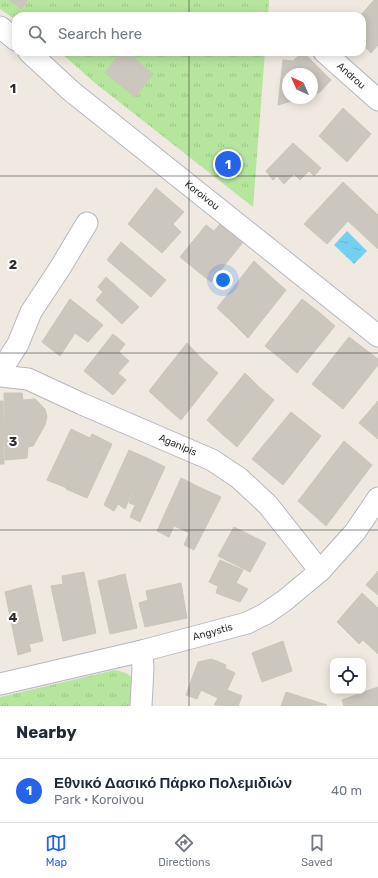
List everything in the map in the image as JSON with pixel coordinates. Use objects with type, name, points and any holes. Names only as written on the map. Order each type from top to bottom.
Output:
[{"type":"street","points":[[0,26],[12,36]]},
{"type":"street","name":"Koroivou","points":[[33,56],[71,91],[378,336]]},
{"type":"street","name":"Androu","points":[[328,56],[378,100]]},
{"type":"street","points":[[0,372],[18,344],[31,312],[87,223]]},
{"type":"street","name":"Aganipis","points":[[0,376],[28,379],[212,460],[239,478],[268,505],[320,571]]},
{"type":"street","name":"Angystis","points":[[0,684],[142,651],[247,623],[265,614],[284,601],[320,571],[355,532],[378,498]]},
{"type":"street","points":[[141,706],[143,673],[142,651]]},
{"type":"green space","points":[[0,0],[269,0],[268,12],[12,12],[12,17],[0,9]]},
{"type":"green space","points":[[65,56],[265,56],[253,207],[95,83]]},
{"type":"green space","points":[[115,670],[126,673],[135,680],[138,706],[0,706],[0,697]]},
{"type":"water","points":[[347,231],[367,251],[354,264],[334,245]]},
{"type":"building","points":[[10,0],[28,0],[21,9]]},
{"type":"building","points":[[374,0],[378,0],[378,45],[371,53],[366,48],[366,12],[364,12]]},
{"type":"building","points":[[118,56],[131,56],[153,74],[135,97],[105,73]]},
{"type":"building","points":[[299,56],[307,56],[331,80],[318,93],[318,68],[282,68],[283,60],[293,61]]},
{"type":"building","points":[[282,69],[282,104],[278,105]]},
{"type":"building","points":[[343,108],[371,134],[347,162],[319,136]]},
{"type":"building","points":[[293,143],[321,168],[314,176],[309,171],[300,180],[294,174],[284,184],[277,176],[273,180],[266,171]]},
{"type":"building","points":[[343,182],[378,215],[378,249],[348,221],[327,244],[304,224]]},
{"type":"building","points":[[156,188],[184,212],[173,224],[181,232],[162,253],[128,224]]},
{"type":"building","points":[[220,224],[244,241],[211,282],[180,257],[206,225],[214,231]]},
{"type":"building","points":[[121,242],[166,280],[151,297],[107,260]]},
{"type":"building","points":[[254,261],[269,275],[232,322],[217,308]]},
{"type":"building","points":[[269,275],[286,290],[248,338],[232,322]]},
{"type":"building","points":[[106,277],[139,307],[122,324],[96,300],[103,292],[98,287]]},
{"type":"building","points":[[70,299],[103,325],[88,342],[75,333],[60,356],[42,342]]},
{"type":"building","points":[[302,299],[319,312],[281,359],[265,346]]},
{"type":"building","points":[[319,312],[335,326],[297,373],[281,359]]},
{"type":"building","points":[[113,334],[125,344],[119,352],[129,361],[118,373],[126,380],[113,395],[84,371]]},
{"type":"building","points":[[349,337],[378,359],[378,365],[343,409],[312,384]]},
{"type":"building","points":[[187,343],[202,359],[165,406],[149,391]]},
{"type":"building","points":[[202,359],[218,373],[181,420],[165,406]]},
{"type":"building","points":[[245,373],[260,388],[222,434],[207,420]]},
{"type":"building","points":[[260,388],[274,400],[237,447],[222,434]]},
{"type":"building","points":[[4,393],[22,393],[23,400],[35,399],[45,409],[47,417],[45,425],[33,446],[28,447],[27,458],[5,460]]},
{"type":"building","points":[[0,401],[3,401],[4,464],[0,464]]},
{"type":"building","points":[[378,401],[378,439],[359,423]]},
{"type":"building","points":[[291,412],[321,436],[283,485],[252,459]]},
{"type":"building","points":[[71,429],[90,438],[67,488],[47,480]]},
{"type":"building","points":[[92,434],[112,444],[87,498],[66,489]]},
{"type":"building","points":[[344,441],[372,465],[326,526],[298,501]]},
{"type":"building","points":[[129,450],[147,458],[125,509],[118,504],[114,511],[104,505]]},
{"type":"building","points":[[147,458],[165,467],[140,522],[130,517],[135,505],[129,503]]},
{"type":"building","points":[[181,478],[201,488],[181,529],[174,526],[169,537],[157,531]]},
{"type":"building","points":[[201,488],[221,497],[194,550],[184,545],[189,533],[181,529]]},
{"type":"building","points":[[234,527],[266,543],[250,572],[218,556]]},
{"type":"building","points":[[220,560],[243,570],[236,583],[248,589],[240,602],[216,593],[218,586],[209,582]]},
{"type":"building","points":[[378,571],[378,595],[366,585]]},
{"type":"building","points":[[84,572],[96,633],[63,641],[51,586],[63,584],[62,576]]},
{"type":"building","points":[[125,574],[137,628],[110,634],[98,581]]},
{"type":"building","points":[[181,583],[187,618],[145,627],[139,603],[148,600],[146,591]]},
{"type":"building","points":[[31,585],[43,641],[29,644],[31,651],[18,655],[5,592]]},
{"type":"building","points":[[362,593],[378,608],[378,654],[363,640],[359,644],[337,622]]},
{"type":"building","points":[[283,641],[292,671],[262,682],[252,653]]},
{"type":"building","points":[[212,659],[226,665],[225,668],[235,673],[227,690],[242,696],[238,706],[214,705],[218,698],[201,690],[197,699],[186,695],[198,662]]},
{"type":"building","points":[[378,687],[378,706],[344,706],[342,700],[359,694],[366,694],[366,691]]},
{"type":"building","points":[[286,692],[327,705],[281,706]]},
{"type":"place","name":"Εθνικό Δασικό Πάρκο Πολεμιδιών","points":[[228,164]]}]
